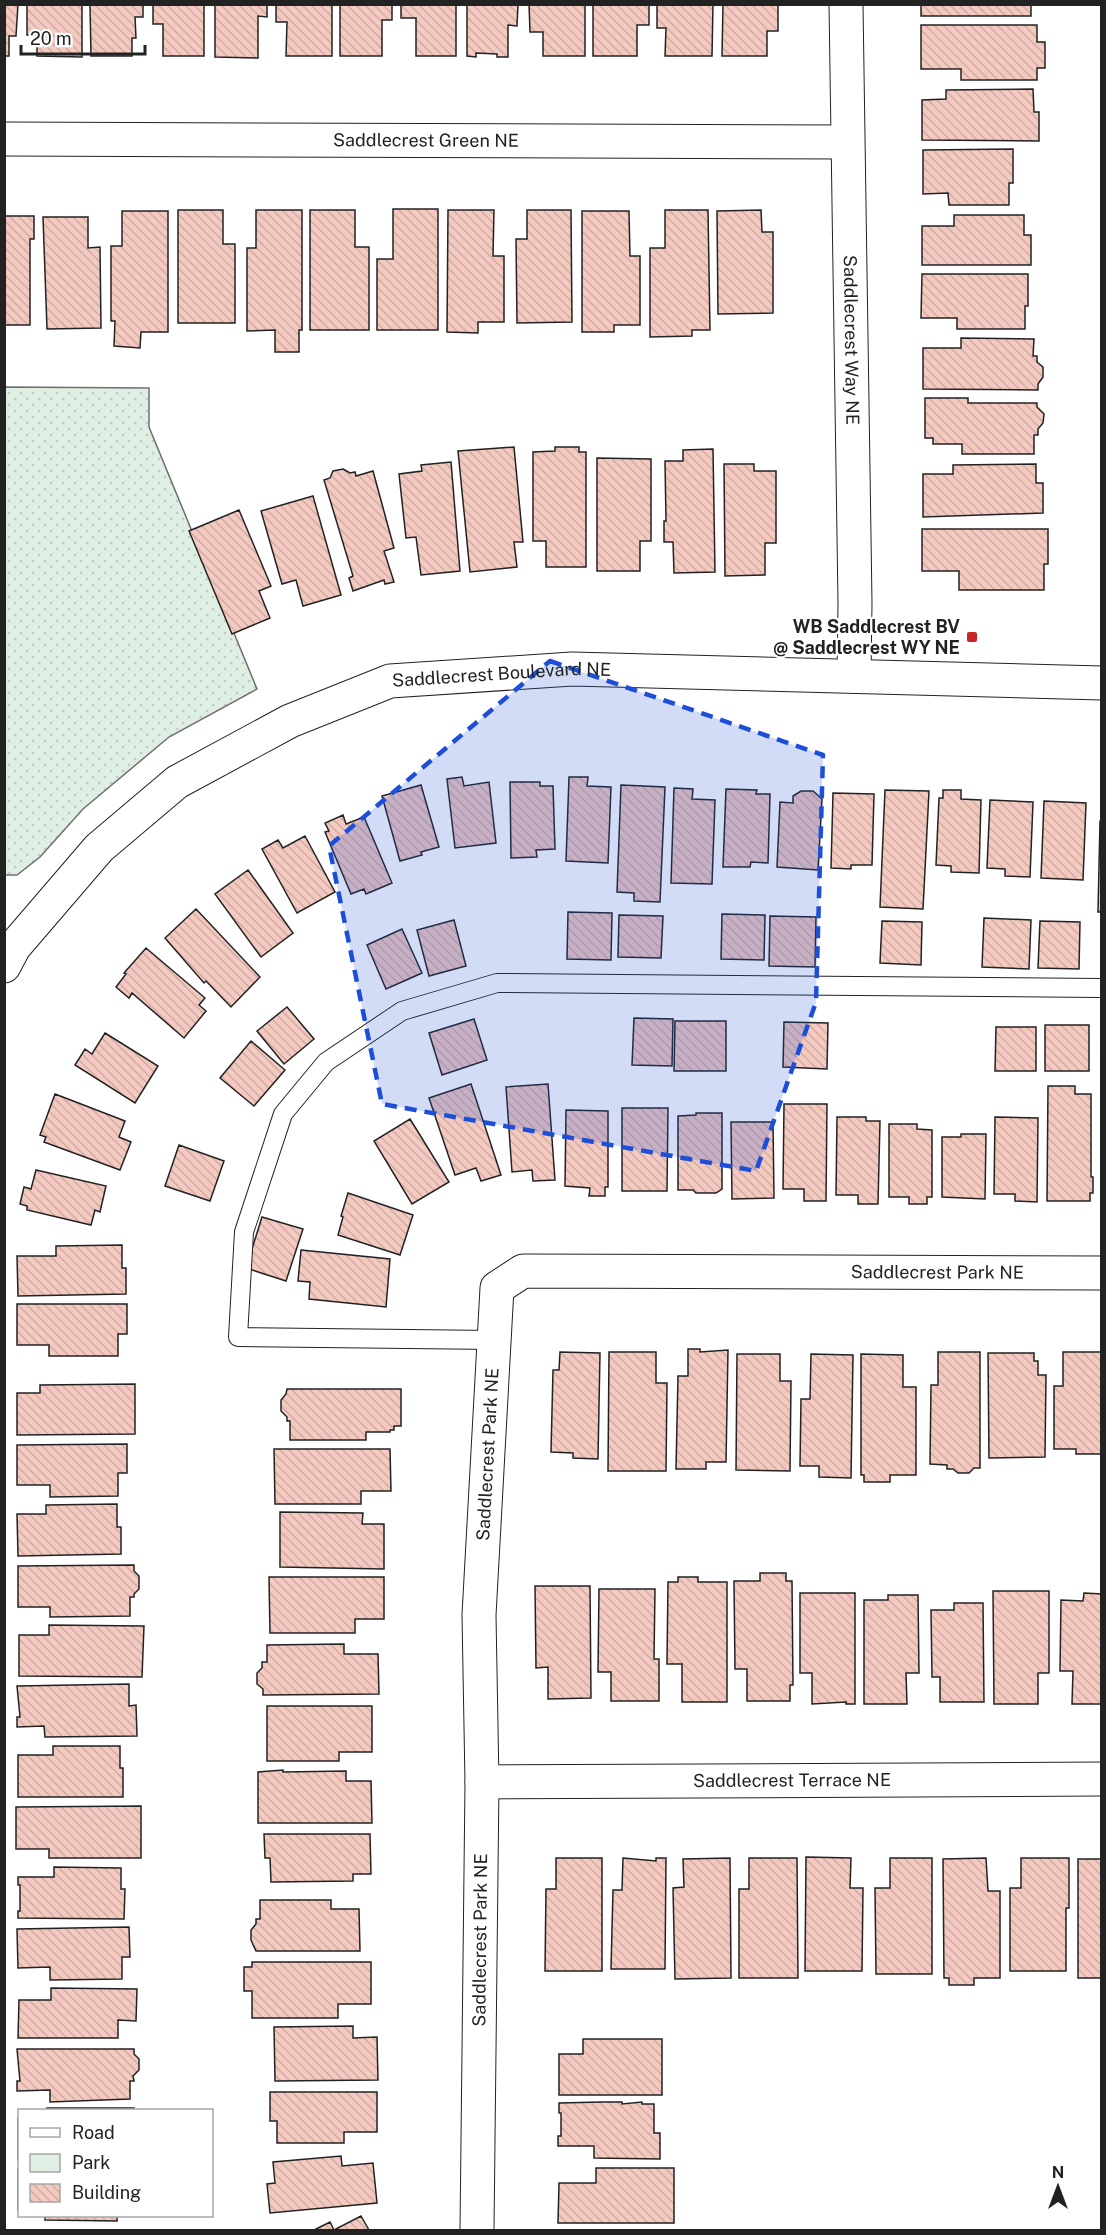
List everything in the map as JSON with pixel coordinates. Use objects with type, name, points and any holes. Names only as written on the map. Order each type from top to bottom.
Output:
[{"type":"street","name":"Saddlecrest Way NE","points":[[846,4],[855,579],[854,676]]},
{"type":"street","name":"Saddlecrest Green NE","points":[[4,139],[847,142]]},
{"type":"street","name":"Saddlecrest Boulevard NE","points":[[8,951],[99,848],[177,782],[290,721],[390,681],[572,669],[1101,683]]},
{"type":"street","name":"Saddlecrest Park NE","points":[[477,2230],[482,1782],[479,1615],[497,1288],[523,1271],[1101,1273]]},
{"type":"street","name":"Saddlecrest Terrace NE","points":[[482,1782],[1101,1779]]},
{"type":"lane","points":[[495,1340],[238,1337],[244,1232],[283,1114],[326,1062],[402,1011],[497,983],[1101,988]]},
{"type":"highlighted area","points":[[550,661],[823,755],[816,1002],[756,1171],[382,1104],[329,846]]},
{"type":"green space","points":[[5,387],[149,388],[149,427],[257,689],[169,737],[83,809],[40,857],[17,875],[5,875]]},
{"type":"building","points":[[4,4],[18,4],[16,36],[9,36],[9,56],[4,56]]},
{"type":"building","points":[[27,4],[82,4],[82,57],[37,56],[37,35],[27,35]]},
{"type":"building","points":[[90,4],[143,4],[143,17],[135,17],[136,38],[132,38],[132,56],[91,56]]},
{"type":"building","points":[[153,4],[204,4],[204,56],[163,56],[163,24],[153,24]]},
{"type":"building","points":[[215,4],[267,4],[267,17],[258,16],[258,58],[215,57]]},
{"type":"building","points":[[276,4],[332,4],[332,56],[286,56],[287,22],[276,22]]},
{"type":"building","points":[[340,4],[392,4],[392,20],[382,20],[382,56],[340,56]]},
{"type":"building","points":[[401,4],[456,4],[456,56],[416,56],[416,18],[401,18]]},
{"type":"building","points":[[467,4],[518,4],[517,26],[508,25],[508,57],[476,53],[476,57],[467,56]]},
{"type":"building","points":[[529,4],[585,4],[585,56],[543,56],[543,32],[530,32]]},
{"type":"building","points":[[593,4],[649,4],[649,25],[637,25],[637,56],[593,56]]},
{"type":"building","points":[[657,4],[713,4],[712,56],[665,56],[666,28],[657,28]]},
{"type":"building","points":[[723,4],[778,4],[778,31],[767,31],[767,56],[722,56]]},
{"type":"building","points":[[921,4],[1031,4],[1031,16],[921,16]]},
{"type":"building","points":[[921,25],[1037,25],[1037,42],[1045,42],[1045,68],[1037,68],[1037,80],[961,80],[961,69],[921,69]]},
{"type":"building","points":[[1033,89],[1034,112],[1039,112],[1039,141],[922,140],[922,100],[946,99],[946,90]]},
{"type":"building","points":[[1013,149],[1013,183],[1009,183],[1009,205],[949,205],[948,193],[923,194],[923,150]]},
{"type":"building","points":[[393,209],[438,209],[438,330],[377,330],[377,259],[393,259]]},
{"type":"building","points":[[178,210],[223,210],[223,244],[235,244],[235,323],[178,323]]},
{"type":"building","points":[[256,210],[302,210],[302,330],[299,330],[299,352],[275,352],[275,330],[247,331],[247,248],[256,248]]},
{"type":"building","points":[[310,210],[355,210],[355,247],[369,247],[369,330],[310,330]]},
{"type":"building","points":[[448,210],[494,210],[493,256],[504,256],[504,322],[478,322],[478,333],[447,332]]},
{"type":"building","points":[[527,210],[571,210],[572,322],[517,323],[516,239],[527,239]]},
{"type":"building","points":[[665,210],[708,210],[710,330],[692,330],[692,336],[650,337],[650,248],[665,248]]},
{"type":"building","points":[[761,210],[762,232],[773,232],[773,313],[718,314],[717,211]]},
{"type":"building","points":[[122,211],[168,211],[168,332],[141,332],[140,348],[114,346],[115,321],[111,321],[111,246],[122,246]]},
{"type":"building","points":[[582,211],[629,211],[630,256],[640,256],[640,325],[614,325],[614,332],[582,332]]},
{"type":"building","points":[[954,215],[1024,215],[1024,235],[1031,235],[1031,265],[922,265],[922,226],[954,226]]},
{"type":"building","points":[[4,216],[34,216],[34,239],[30,239],[30,325],[4,325]]},
{"type":"building","points":[[43,217],[88,217],[88,248],[100,247],[101,328],[47,329]]},
{"type":"building","points":[[922,274],[1028,274],[1025,329],[957,329],[957,318],[921,318]]},
{"type":"building","points":[[961,338],[1034,339],[1033,356],[1037,356],[1037,362],[1043,367],[1043,377],[1038,384],[1038,390],[923,389],[923,348],[961,348]]},
{"type":"building","points":[[925,398],[968,398],[968,403],[1037,403],[1037,407],[1044,414],[1038,435],[1034,435],[1034,454],[962,454],[962,444],[933,444],[933,438],[925,438]]},
{"type":"building","points":[[514,447],[523,542],[514,542],[517,567],[470,572],[458,451]]},
{"type":"building","points":[[555,447],[579,447],[579,452],[586,452],[586,567],[546,567],[546,541],[533,541],[533,452],[555,451]]},
{"type":"building","points":[[713,449],[715,572],[674,573],[673,542],[664,542],[665,461],[683,461],[683,450]]},
{"type":"building","points":[[597,458],[651,459],[651,541],[640,541],[640,571],[597,571]]},
{"type":"building","points":[[451,462],[460,571],[421,575],[416,537],[406,538],[399,474],[422,471],[421,465]]},
{"type":"building","points":[[724,464],[754,464],[754,471],[776,471],[776,543],[765,543],[765,575],[725,576]]},
{"type":"building","points":[[1036,464],[1036,483],[1043,483],[1043,513],[923,517],[923,474],[953,474],[953,465]]},
{"type":"building","points":[[343,469],[350,473],[355,472],[356,476],[373,471],[394,548],[384,551],[394,582],[385,584],[384,580],[353,591],[349,578],[353,576],[324,480],[330,478],[333,471]]},
{"type":"building","points":[[313,496],[341,595],[303,606],[296,580],[282,584],[261,511]]},
{"type":"building","points":[[239,510],[271,586],[259,591],[270,618],[232,634],[189,531]]},
{"type":"building","points":[[922,529],[1048,529],[1048,564],[1044,564],[1044,590],[959,590],[959,571],[922,571]]},
{"type":"building","points":[[462,777],[464,786],[489,782],[496,843],[455,848],[447,779]]},
{"type":"building","points":[[569,777],[588,777],[587,786],[611,787],[608,863],[566,861]]},
{"type":"building","points":[[510,782],[540,782],[540,786],[553,786],[555,849],[536,850],[537,857],[511,858]]},
{"type":"building","points":[[421,785],[439,847],[400,861],[382,796]]},
{"type":"building","points":[[621,785],[665,787],[660,902],[634,901],[634,893],[617,892]]},
{"type":"building","points":[[674,788],[693,789],[692,799],[715,800],[712,884],[671,883]]},
{"type":"building","points":[[726,789],[757,790],[756,794],[770,794],[768,863],[751,862],[750,867],[723,867]]},
{"type":"building","points":[[885,790],[929,791],[923,909],[880,907]]},
{"type":"building","points":[[943,790],[961,790],[961,799],[981,800],[979,873],[951,872],[951,866],[936,865],[939,798],[943,798]]},
{"type":"building","points":[[801,791],[813,791],[822,799],[818,870],[777,867],[780,802],[793,803],[793,796]]},
{"type":"building","points":[[833,793],[874,794],[872,865],[851,865],[851,869],[831,868]]},
{"type":"building","points":[[990,800],[1033,802],[1030,877],[1005,876],[1005,869],[987,868]]},
{"type":"building","points":[[1044,801],[1086,803],[1083,880],[1041,878]]},
{"type":"building","points":[[343,815],[346,824],[364,817],[392,883],[366,894],[364,889],[351,894],[325,832],[329,831],[325,823]]},
{"type":"building","points":[[1100,821],[1102,821],[1102,912],[1098,912]]},
{"type":"building","points":[[305,836],[335,892],[297,913],[262,849],[278,840],[283,848]]},
{"type":"building","points":[[248,870],[293,933],[261,957],[215,894]]},
{"type":"building","points":[[196,909],[260,977],[231,1007],[206,981],[204,983],[165,938]]},
{"type":"building","points":[[568,912],[612,913],[611,960],[567,959]]},
{"type":"building","points":[[722,914],[765,915],[764,960],[721,959]]},
{"type":"building","points":[[619,915],[663,916],[661,958],[618,957]]},
{"type":"building","points":[[770,916],[816,917],[815,967],[769,966]]},
{"type":"building","points":[[984,918],[1031,920],[1029,969],[982,967]]},
{"type":"building","points":[[454,920],[466,966],[429,976],[417,930]]},
{"type":"building","points":[[882,921],[922,922],[921,965],[880,963]]},
{"type":"building","points":[[1040,921],[1080,922],[1079,969],[1038,968]]},
{"type":"building","points":[[402,929],[422,973],[386,989],[367,945]]},
{"type":"building","points":[[146,948],[205,998],[199,1005],[206,1011],[184,1038],[132,993],[129,998],[116,987],[126,974],[124,973]]},
{"type":"building","points":[[287,1007],[314,1039],[284,1064],[257,1031]]},
{"type":"building","points":[[634,1018],[673,1019],[672,1066],[632,1065]]},
{"type":"building","points":[[474,1019],[487,1060],[442,1075],[429,1033]]},
{"type":"building","points":[[675,1021],[726,1021],[726,1071],[674,1071]]},
{"type":"building","points":[[784,1022],[828,1023],[827,1069],[783,1067]]},
{"type":"building","points":[[1045,1025],[1089,1025],[1089,1071],[1045,1071]]},
{"type":"building","points":[[996,1027],[1036,1027],[1036,1071],[995,1071]]},
{"type":"building","points":[[105,1033],[158,1066],[135,1103],[75,1065],[85,1049],[92,1054]]},
{"type":"building","points":[[251,1041],[285,1070],[254,1106],[220,1078]]},
{"type":"building","points":[[471,1084],[501,1175],[481,1181],[476,1168],[455,1175],[429,1098]]},
{"type":"building","points":[[548,1084],[555,1180],[533,1181],[532,1170],[512,1172],[506,1087]]},
{"type":"building","points":[[1048,1086],[1075,1086],[1075,1094],[1091,1094],[1093,1193],[1090,1193],[1090,1201],[1047,1201]]},
{"type":"building","points":[[55,1094],[125,1121],[119,1137],[131,1142],[120,1170],[44,1142],[46,1137],[40,1135]]},
{"type":"building","points":[[784,1104],[827,1104],[826,1201],[804,1201],[804,1189],[783,1189]]},
{"type":"building","points":[[622,1108],[668,1108],[667,1191],[622,1191]]},
{"type":"building","points":[[566,1110],[608,1111],[608,1187],[605,1187],[605,1196],[589,1196],[590,1188],[565,1186]]},
{"type":"building","points":[[696,1113],[722,1113],[722,1189],[716,1193],[678,1190],[678,1116],[696,1115]]},
{"type":"building","points":[[837,1117],[866,1117],[866,1121],[880,1121],[878,1204],[858,1204],[858,1195],[836,1195]]},
{"type":"building","points":[[995,1117],[1038,1118],[1037,1202],[1015,1201],[1015,1194],[994,1194]]},
{"type":"building","points":[[410,1119],[449,1182],[412,1204],[374,1141]]},
{"type":"building","points":[[731,1122],[773,1122],[774,1198],[732,1199]]},
{"type":"building","points":[[889,1124],[917,1124],[917,1129],[932,1130],[932,1197],[927,1197],[927,1204],[909,1204],[909,1197],[889,1197]]},
{"type":"building","points":[[961,1134],[986,1134],[985,1199],[942,1197],[942,1137],[961,1137]]},
{"type":"building","points":[[179,1145],[224,1161],[210,1201],[165,1186]]},
{"type":"building","points":[[36,1170],[106,1186],[100,1212],[95,1210],[91,1225],[27,1210],[27,1206],[20,1204],[24,1187],[31,1189]]},
{"type":"building","points":[[348,1193],[413,1215],[400,1255],[338,1235]]},
{"type":"building","points":[[262,1217],[303,1229],[286,1281],[246,1268]]},
{"type":"building","points":[[122,1245],[122,1268],[126,1268],[126,1294],[18,1296],[17,1256],[56,1256],[56,1246]]},
{"type":"building","points":[[301,1250],[390,1259],[386,1307],[309,1299],[310,1282],[298,1281]]},
{"type":"building","points":[[17,1304],[127,1304],[127,1334],[118,1334],[118,1356],[49,1356],[49,1345],[17,1345]]},
{"type":"building","points":[[688,1349],[700,1349],[700,1352],[728,1350],[726,1462],[706,1462],[706,1469],[676,1469],[678,1376],[688,1376]]},
{"type":"building","points":[[560,1352],[600,1353],[598,1459],[573,1458],[573,1453],[551,1452],[553,1370],[559,1370]]},
{"type":"building","points":[[609,1352],[656,1352],[656,1383],[667,1383],[666,1471],[608,1471]]},
{"type":"building","points":[[938,1352],[980,1352],[980,1468],[974,1468],[969,1473],[958,1473],[953,1469],[947,1469],[947,1465],[930,1464],[931,1385],[938,1385]]},
{"type":"building","points":[[1063,1352],[1102,1352],[1102,1454],[1076,1454],[1076,1449],[1054,1449],[1054,1386],[1063,1386]]},
{"type":"building","points":[[988,1353],[1034,1353],[1034,1361],[1038,1361],[1038,1375],[1046,1375],[1045,1457],[989,1458]]},
{"type":"building","points":[[737,1354],[780,1354],[780,1381],[791,1381],[790,1471],[736,1470]]},
{"type":"building","points":[[811,1354],[853,1355],[851,1478],[819,1477],[819,1466],[800,1466],[801,1399],[810,1399]]},
{"type":"building","points":[[861,1354],[903,1355],[903,1387],[916,1387],[916,1475],[890,1475],[890,1482],[864,1482],[864,1475],[861,1475]]},
{"type":"building","points":[[135,1384],[135,1434],[17,1435],[17,1393],[40,1393],[40,1385]]},
{"type":"building","points":[[287,1389],[401,1389],[401,1426],[394,1426],[394,1430],[390,1432],[366,1432],[366,1440],[290,1440],[290,1421],[287,1421],[287,1417],[281,1411],[281,1400]]},
{"type":"building","points":[[127,1444],[127,1473],[118,1473],[118,1496],[50,1497],[50,1485],[17,1485],[17,1445]]},
{"type":"building","points":[[274,1449],[390,1449],[391,1491],[361,1491],[361,1504],[275,1504]]},
{"type":"building","points":[[117,1504],[117,1527],[121,1527],[121,1554],[18,1556],[17,1514],[46,1514],[46,1505]]},
{"type":"building","points":[[280,1512],[363,1513],[362,1524],[384,1524],[384,1569],[280,1567]]},
{"type":"building","points":[[134,1565],[134,1571],[139,1576],[139,1589],[134,1597],[130,1597],[130,1616],[50,1617],[50,1607],[18,1607],[18,1566]]},
{"type":"building","points":[[760,1573],[786,1573],[786,1581],[792,1581],[793,1685],[790,1685],[790,1701],[747,1701],[747,1669],[735,1669],[734,1581],[760,1581]]},
{"type":"building","points":[[269,1577],[384,1577],[384,1619],[355,1619],[355,1633],[270,1633]]},
{"type":"building","points":[[678,1577],[698,1577],[698,1582],[727,1582],[727,1702],[682,1702],[682,1664],[667,1664],[668,1582],[678,1582]]},
{"type":"building","points":[[535,1586],[590,1586],[591,1698],[548,1699],[548,1667],[536,1668]]},
{"type":"building","points":[[599,1589],[655,1589],[654,1659],[659,1659],[659,1701],[611,1701],[611,1672],[598,1672]]},
{"type":"building","points":[[993,1591],[1049,1591],[1049,1673],[1038,1673],[1038,1704],[994,1704]]},
{"type":"building","points":[[800,1593],[855,1593],[855,1704],[846,1704],[846,1702],[812,1704],[812,1673],[800,1673]]},
{"type":"building","points":[[1084,1593],[1102,1594],[1102,1704],[1072,1704],[1073,1671],[1060,1671],[1061,1600],[1083,1601]]},
{"type":"building","points":[[888,1595],[918,1595],[919,1673],[906,1673],[907,1704],[864,1704],[864,1600],[888,1600]]},
{"type":"building","points":[[954,1603],[983,1603],[984,1702],[940,1702],[940,1677],[932,1677],[931,1610],[954,1610]]},
{"type":"building","points":[[49,1625],[144,1626],[142,1677],[19,1676],[19,1635],[49,1635]]},
{"type":"building","points":[[344,1644],[344,1654],[378,1654],[379,1694],[263,1695],[263,1689],[257,1684],[257,1673],[262,1668],[262,1662],[267,1662],[267,1645]]},
{"type":"building","points":[[129,1684],[129,1706],[136,1705],[137,1736],[45,1737],[44,1726],[17,1727],[17,1717],[20,1717],[17,1686]]},
{"type":"building","points":[[267,1706],[372,1706],[372,1752],[339,1752],[339,1761],[267,1761]]},
{"type":"building","points":[[53,1746],[120,1746],[123,1797],[18,1797],[18,1755],[53,1755]]},
{"type":"building","points":[[283,1770],[283,1772],[346,1771],[346,1781],[371,1781],[372,1823],[258,1823],[258,1772]]},
{"type":"building","points":[[141,1806],[141,1858],[49,1858],[49,1849],[16,1849],[16,1807]]},
{"type":"building","points":[[264,1834],[370,1834],[371,1874],[353,1874],[353,1881],[271,1882],[270,1858],[265,1858]]},
{"type":"building","points":[[806,1857],[851,1858],[850,1888],[863,1888],[862,1971],[805,1971]]},
{"type":"building","points":[[556,1858],[602,1858],[602,1971],[545,1971],[546,1889],[556,1889]]},
{"type":"building","points":[[623,1858],[656,1861],[656,1858],[666,1858],[665,1969],[611,1969],[613,1890],[622,1890]]},
{"type":"building","points":[[730,1858],[731,1978],[675,1979],[673,1888],[684,1887],[683,1859]]},
{"type":"building","points":[[749,1858],[797,1858],[798,1978],[739,1978],[739,1889],[749,1889]]},
{"type":"building","points":[[890,1858],[932,1858],[932,1974],[876,1974],[875,1888],[890,1888]]},
{"type":"building","points":[[986,1858],[988,1891],[1000,1891],[1000,1978],[974,1978],[974,1985],[949,1985],[949,1978],[944,1978],[943,1859]]},
{"type":"building","points":[[1021,1858],[1069,1858],[1066,1971],[1010,1971],[1010,1888],[1021,1888]]},
{"type":"building","points":[[1078,1859],[1102,1859],[1102,1978],[1078,1978]]},
{"type":"building","points":[[54,1867],[121,1868],[121,1889],[125,1889],[124,1919],[18,1918],[20,1885],[18,1885],[18,1877],[54,1877]]},
{"type":"building","points":[[260,1900],[331,1900],[331,1909],[359,1909],[360,1951],[256,1951],[251,1940],[251,1930],[256,1924],[256,1919],[260,1919]]},
{"type":"building","points":[[129,1927],[130,1957],[122,1957],[122,1979],[50,1980],[50,1967],[18,1968],[17,1929]]},
{"type":"building","points":[[252,1962],[371,1962],[371,2004],[338,2004],[338,2018],[252,2018],[252,1991],[244,1991],[244,1967],[252,1967]]},
{"type":"building","points":[[51,1988],[137,1989],[136,2021],[118,2020],[118,2038],[18,2038],[19,2000],[51,2000]]},
{"type":"building","points":[[353,2026],[353,2038],[377,2037],[378,2080],[275,2081],[274,2027]]},
{"type":"building","points":[[583,2039],[662,2039],[662,2095],[559,2095],[559,2054],[583,2054]]},
{"type":"building","points":[[17,2049],[134,2049],[134,2054],[139,2059],[139,2070],[133,2076],[134,2081],[130,2081],[130,2099],[50,2102],[50,2090],[17,2091],[17,2081],[20,2081]]},
{"type":"building","points":[[270,2092],[377,2092],[377,2132],[344,2132],[344,2143],[277,2143],[277,2121],[270,2121]]},
{"type":"building","points":[[622,2102],[622,2104],[642,2102],[642,2104],[654,2104],[654,2133],[660,2133],[660,2159],[594,2158],[594,2146],[558,2146],[558,2136],[561,2136],[559,2103]]},
{"type":"building","points":[[47,2108],[134,2108],[134,2109]]},
{"type":"building","points":[[341,2156],[342,2166],[373,2163],[377,2203],[270,2213],[267,2184],[275,2183],[273,2162]]},
{"type":"building","points":[[596,2168],[674,2168],[674,2223],[558,2223],[559,2183],[596,2183]]},
{"type":"building","points":[[361,2216],[369,2230],[334,2230]]},
{"type":"building","points":[[45,2217],[117,2217],[117,2221],[45,2220]]},
{"type":"building","points":[[330,2222],[334,2230],[314,2230]]},
{"type":"place","name":"WB Saddlecrest BV @ Saddlecrest WY NE","points":[[972,637]]}]
